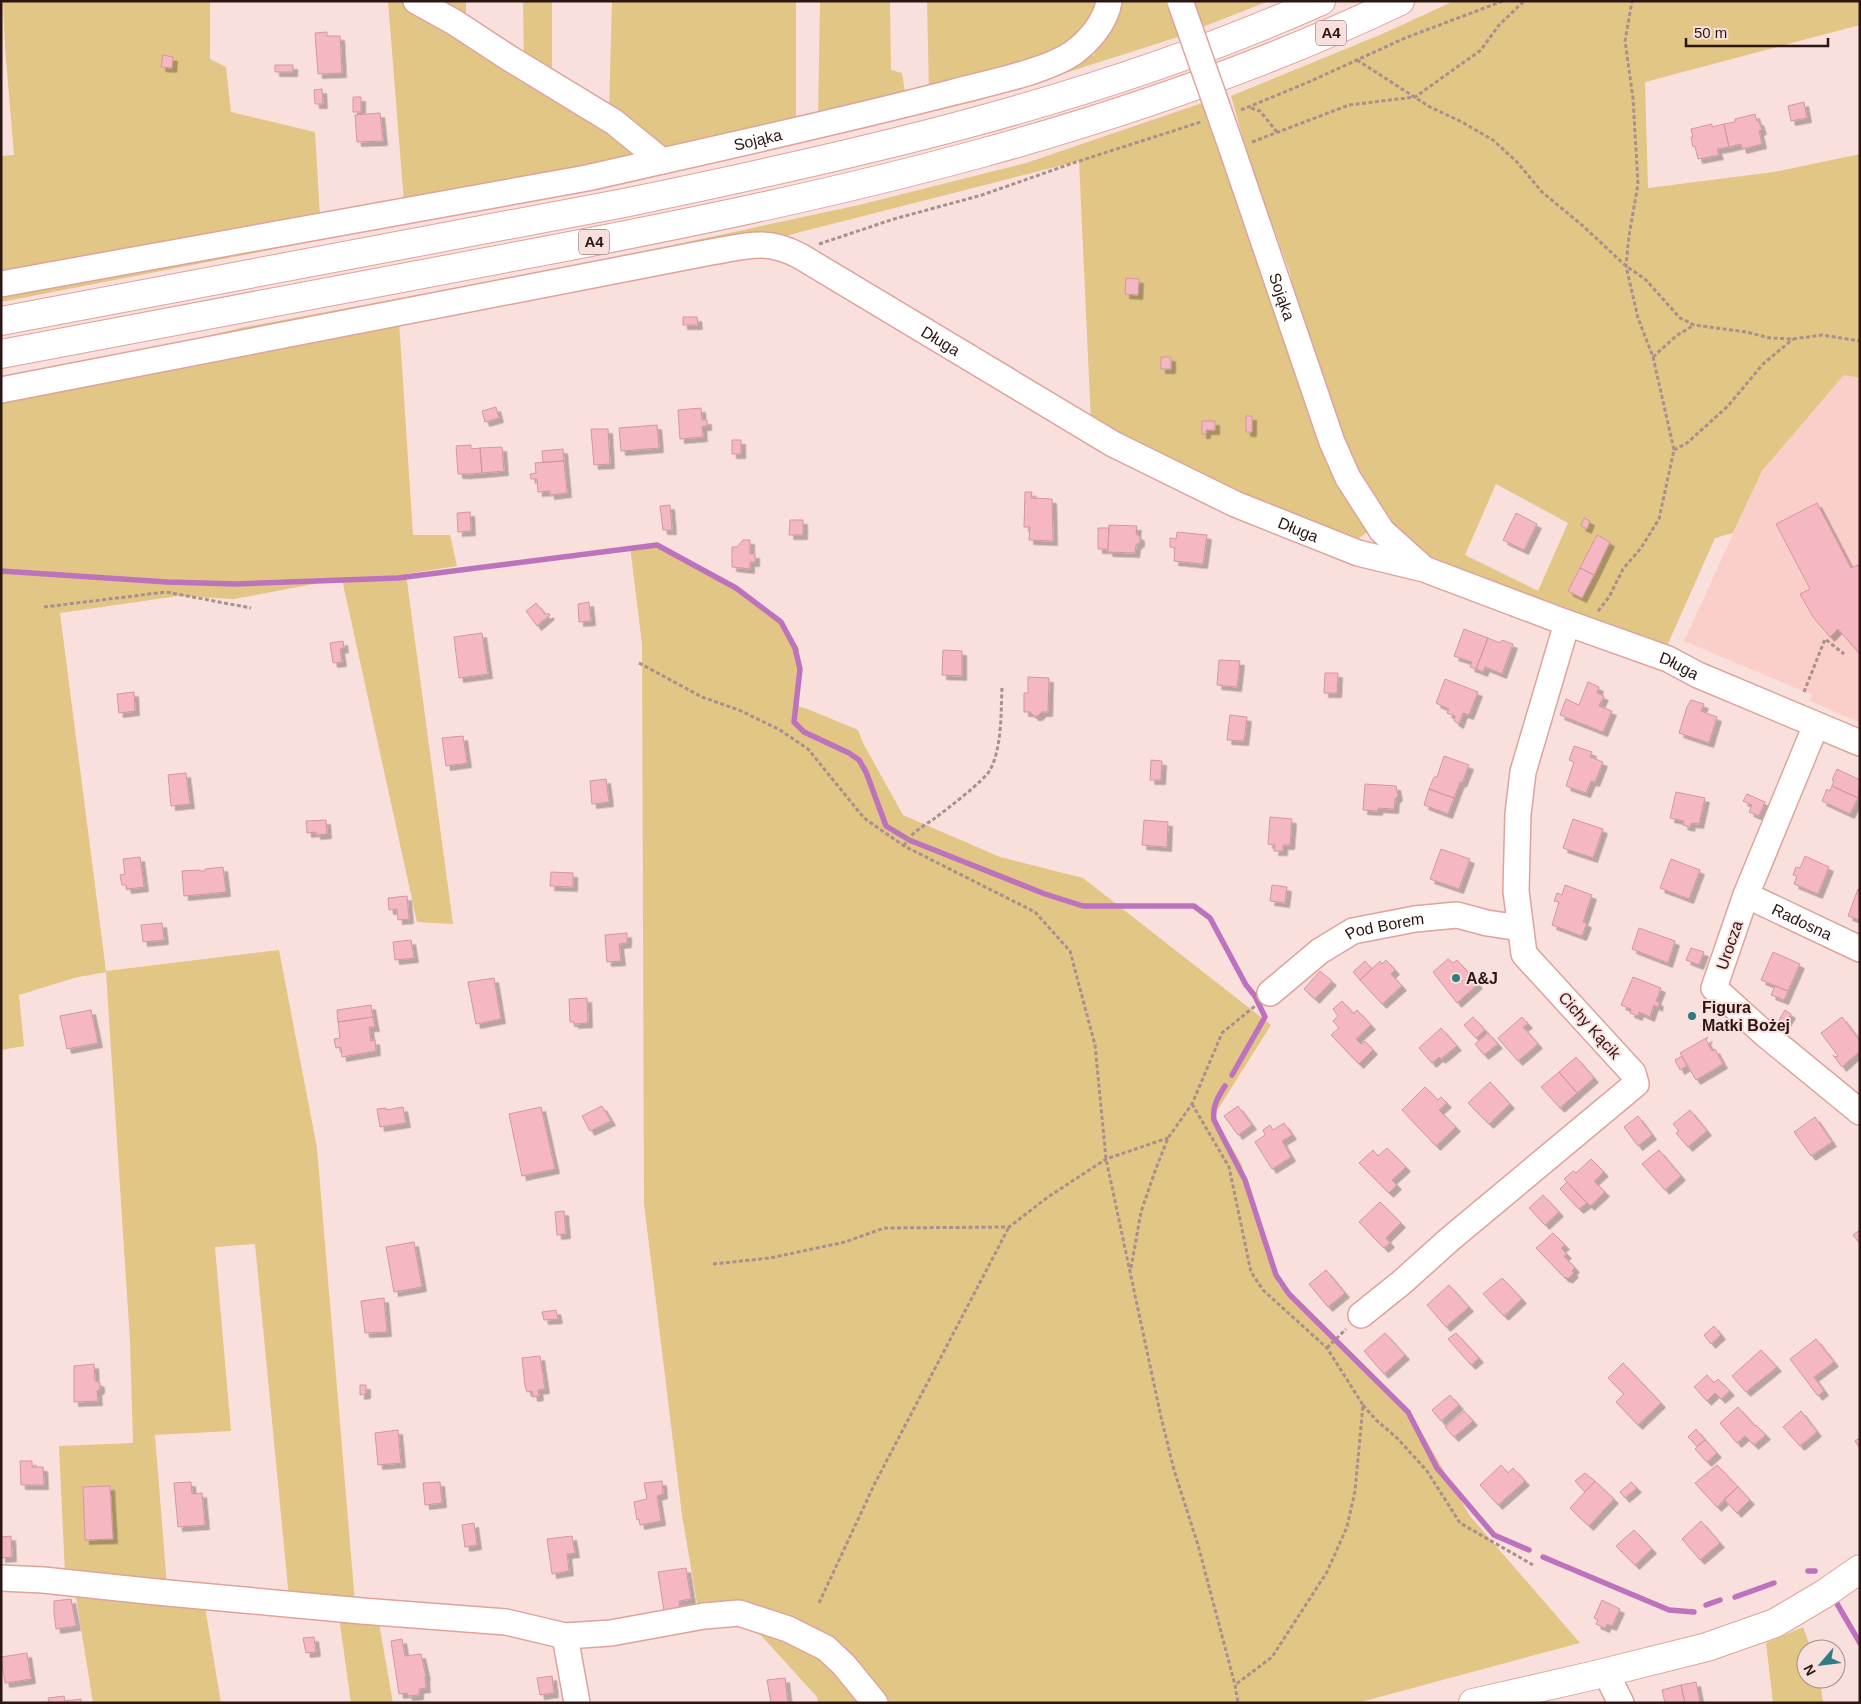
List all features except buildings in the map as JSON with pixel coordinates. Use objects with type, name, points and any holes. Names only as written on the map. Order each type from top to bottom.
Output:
[{"type":"main road","name":"A4","points":[[1,321],[624,203],[726,182],[902,141],[1029,106],[1162,64],[1322,1]]},
{"type":"main road","name":"A4","points":[[1,354],[628,235],[743,212],[904,174],[1040,137],[1178,92],[1270,58],[1400,1]]},
{"type":"main road","points":[[1473,1703],[1707,1647],[1775,1622],[1818,1598],[1860,1569]]},
{"type":"street","points":[[416,1],[454,22],[614,122],[662,161]]},
{"type":"street","name":"Sojąka","points":[[1,284],[587,178],[850,119],[1011,77],[1052,64],[1072,53],[1088,40],[1101,23],[1109,1]]},
{"type":"street","name":"Sojąka","points":[[1180,1],[1240,144],[1332,442],[1348,478],[1382,531],[1424,568]]},
{"type":"street","name":"Długa","points":[[1,390],[702,254],[770,244],[786,248],[800,256],[1113,444],[1235,504],[1358,552],[1424,568],[1668,659],[1698,675],[1860,744]]},
{"type":"street","points":[[1358,552],[1382,531]]},
{"type":"street","name":"Cichy Kącik","points":[[1361,1315],[1636,1084],[1633,1073],[1524,954],[1520,928],[1516,891],[1518,824],[1523,772],[1576,626]]},
{"type":"street","name":"Urocza","points":[[1816,725],[1746,895],[1714,988],[1766,1036],[1860,1112]]},
{"type":"street","name":"Radosna","points":[[1746,895],[1860,949]]},
{"type":"street","name":"Pod Borem","points":[[1263,1000],[1320,951],[1353,931],[1415,919],[1458,915],[1487,923],[1520,928]]},
{"type":"street","points":[[1,1578],[44,1580],[353,1610],[506,1622],[565,1636],[611,1633],[704,1616],[739,1613],[788,1629],[826,1648],[857,1680],[875,1703]]},
{"type":"street","points":[[565,1636],[577,1703]]},
{"type":"street","points":[[1606,1672],[1621,1703]]},
{"type":"path","points":[[1240,110],[1405,38],[1503,1]]},
{"type":"path","points":[[1240,144],[1349,105],[1415,97],[1481,50],[1499,25],[1524,1]]},
{"type":"path","points":[[1576,626],[1609,596],[1623,569],[1641,548],[1658,519],[1674,450],[1653,357],[1638,318],[1626,266],[1638,184],[1633,98],[1626,41],[1632,1]]},
{"type":"path","points":[[1357,60],[1430,108],[1462,122],[1493,140],[1517,162],[1542,192],[1583,226],[1626,266],[1645,279],[1680,318],[1694,325],[1746,332],[1770,338],[1793,339],[1822,335],[1860,341]]},
{"type":"path","points":[[1248,108],[1260,110],[1277,132]]},
{"type":"path","points":[[800,256],[827,240],[982,195],[1076,162],[1204,121]]},
{"type":"path","points":[[1653,357],[1676,336],[1694,325]]},
{"type":"path","points":[[1674,450],[1687,443],[1728,406],[1763,364],[1793,339]]},
{"type":"path","points":[[44,607],[166,592],[251,608]]},
{"type":"path","points":[[1804,692],[1825,638],[1844,654]]},
{"type":"path","points":[[639,662],[702,697],[739,710],[787,735],[808,749],[864,818],[904,846],[1035,912],[1070,951],[1095,1045],[1106,1159],[1174,1470],[1198,1545],[1235,1685],[1238,1703]]},
{"type":"path","points":[[904,846],[908,838],[990,772],[1000,727],[1002,687]]},
{"type":"path","points":[[1130,1271],[1141,1212],[1168,1138],[1192,1104],[1222,1033],[1263,1000]]},
{"type":"path","points":[[1192,1104],[1229,1167],[1251,1272],[1263,1290],[1327,1347],[1363,1405],[1427,1471],[1460,1523],[1533,1565]]},
{"type":"path","points":[[819,1603],[876,1483],[1009,1227],[1048,1197],[1106,1159],[1168,1138]]},
{"type":"path","points":[[713,1264],[770,1258],[845,1242],[884,1228],[1009,1227]]},
{"type":"path","points":[[1327,1347],[1341,1333]]},
{"type":"path","points":[[1235,1685],[1272,1657],[1330,1565],[1347,1527],[1355,1491],[1363,1405]]},
{"type":"shaded area","points":[[3,1],[210,1],[210,59],[226,67],[231,112],[315,132],[320,217],[1,279],[1,156],[14,155]]},
{"type":"shaded area","points":[[388,1],[399,1],[441,22],[632,149],[633,157],[404,203]]},
{"type":"shaded area","points":[[427,1],[466,1],[466,23]]},
{"type":"shaded area","points":[[523,1],[552,1],[552,77],[524,59]]},
{"type":"shaded area","points":[[612,1],[796,1],[796,127],[672,148],[647,142],[609,112]]},
{"type":"shaded area","points":[[820,1],[890,1],[891,70],[902,73],[906,98],[818,120]]},
{"type":"shaded area","points":[[927,1],[1099,1],[1084,30],[1067,48],[929,93]]},
{"type":"shaded area","points":[[1114,1],[1167,1],[1181,36],[978,101],[657,175],[1,302],[1,291],[980,94],[1094,55],[1109,23]]},
{"type":"shaded area","points":[[1192,1],[1269,1],[1200,28]]},
{"type":"shaded area","points":[[1454,1],[1860,1],[1860,25],[1645,82],[1648,188],[1774,172],[1860,154],[1860,378],[1844,375],[1762,471],[1733,533],[1715,538],[1667,646],[1441,567],[1387,526],[1341,446],[1299,320],[1290,273],[1249,160],[1231,96],[1382,34]],"holes":[[[1496,484],[1568,523],[1538,591],[1465,555]]]},
{"type":"shaded area","points":[[1205,102],[1369,531],[1353,542],[1184,472],[1091,422],[1079,161],[781,237],[1,385],[1,376],[192,340],[240,328],[603,260],[859,205],[1026,163]]},
{"type":"shaded area","points":[[399,321],[413,535],[450,535],[457,566],[406,574],[453,924],[417,922],[342,579],[234,599],[178,596],[60,613],[106,971],[279,950],[317,1148],[355,1603],[289,1598],[255,1244],[215,1247],[231,1431],[155,1435],[167,1586],[65,1574],[59,1446],[133,1443],[130,1341],[106,972],[74,978],[19,995],[24,1046],[1,1050],[1,397],[92,380],[106,383]]},
{"type":"shaded area","points":[[1844,375],[1860,378],[1860,723],[1810,701],[1812,695],[1684,641],[1762,471]]},
{"type":"shaded area","points":[[657,543],[772,613],[799,648],[795,705],[858,730],[863,743],[903,815],[1000,857],[1083,878],[1271,1025],[1213,1117],[1241,1163],[1278,1284],[1412,1416],[1470,1516],[1580,1643],[1357,1703],[818,1703],[817,1697],[747,1620],[698,1609],[682,1515],[644,1204],[642,644],[630,546]]},
{"type":"shaded area","points":[[75,1591],[205,1607],[221,1703],[93,1703]]},
{"type":"shaded area","points":[[339,1617],[379,1623],[393,1703],[351,1703]]},
{"type":"shaded area","points":[[1803,1627],[1807,1639],[1796,1639],[1796,1689],[1821,1689],[1823,1703],[1773,1703],[1766,1643]]},
{"type":"waterway","points":[[1,571],[167,582],[236,584],[398,578],[657,545],[736,588],[781,622],[795,648],[800,669],[794,722],[804,732],[849,753],[859,760],[866,772],[886,826],[906,838]]},
{"type":"waterway","points":[[909,840],[1045,894],[1083,906],[1194,906],[1210,918],[1265,1017],[1232,1075]]},
{"type":"waterway","points":[[1225,1086],[1215,1106],[1214,1120],[1245,1180],[1276,1275],[1289,1294],[1408,1412],[1437,1468],[1494,1535],[1529,1550]]},
{"type":"waterway","points":[[1543,1557],[1669,1610],[1694,1612]]},
{"type":"waterway","points":[[1808,1571],[1815,1571]]},
{"type":"waterway","points":[[1735,1597],[1774,1583]]},
{"type":"waterway","points":[[1706,1605],[1720,1600]]},
{"type":"waterway","points":[[1836,1602],[1860,1643]]},
{"type":"place","name":"A&J","points":[[1456,978]]},
{"type":"place","name":"Figura Matki Bożej","points":[[1692,1016]]}]
